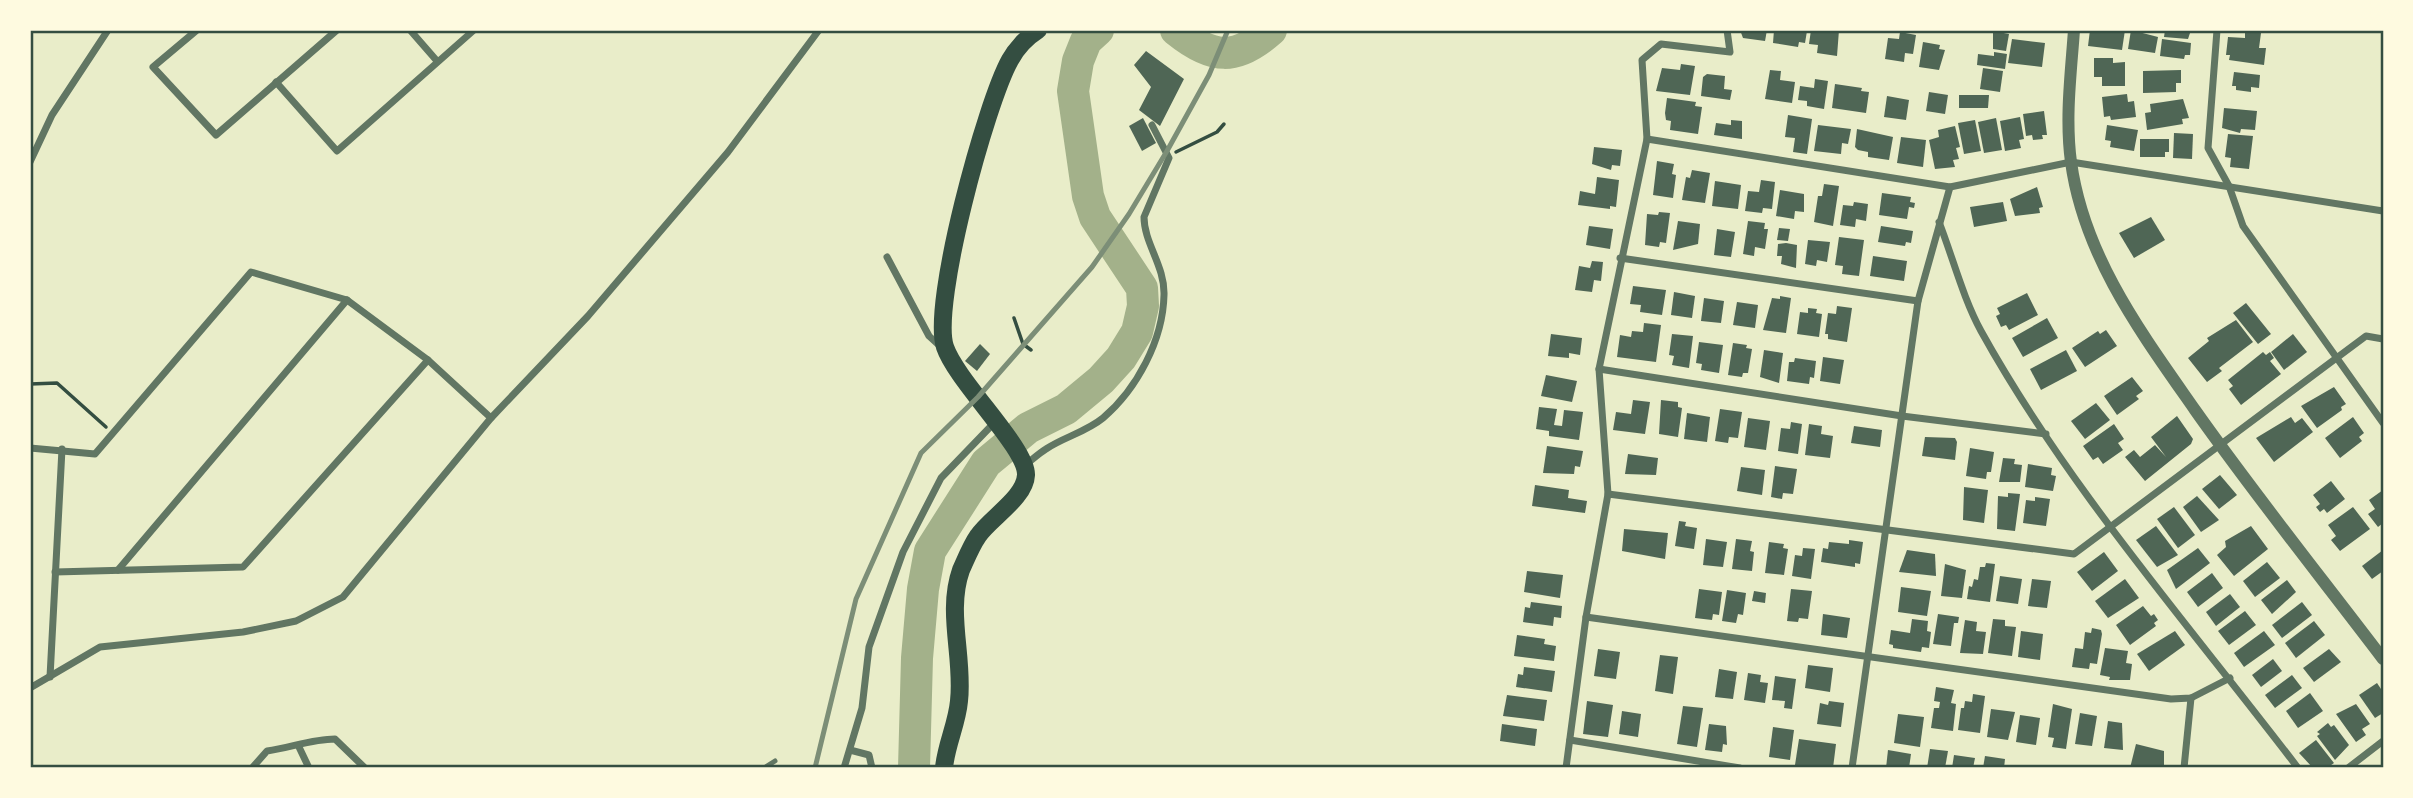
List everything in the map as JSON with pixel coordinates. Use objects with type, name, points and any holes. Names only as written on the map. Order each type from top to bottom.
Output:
[{"type":"highway","points":[[944,768],[959,704],[955,604],[961,571],[978,536],[1025,483],[1023,463],[987,407],[957,372],[946,347],[941,314],[981,140],[1010,59],[1038,30]]},
{"type":"street","points":[[30,162],[52,115],[108,30]]},
{"type":"street","points":[[197,30],[153,67],[216,135],[337,30]]},
{"type":"street","points":[[410,30],[437,61]]},
{"type":"street","points":[[276,82],[337,151],[474,30]]},
{"type":"street","points":[[30,688],[100,648],[243,632],[296,621],[343,597],[491,418],[588,316],[728,152],[819,30]]},
{"type":"street","points":[[1566,768],[1586,617],[1608,494],[1599,369],[1620,258],[1647,139],[1642,60],[1661,44],[1730,52],[1727,30]]},
{"type":"street","points":[[2074,30],[2068,107],[2071,162],[2087,229],[2106,275],[2141,333],[2221,446],[2383,659]]},
{"type":"street","points":[[2217,30],[2208,148],[2229,186],[2243,226],[2383,423]]},
{"type":"street","points":[[1023,463],[1102,419],[1126,393],[1146,362],[1159,330],[1164,294],[1160,261],[1144,227],[1144,217],[1169,158],[1152,125]]},
{"type":"street","points":[[1647,139],[1950,187],[2071,162],[2383,211]]},
{"type":"street","points":[[1852,768],[1888,531],[1918,301],[1950,187]]},
{"type":"street","points":[[1939,222],[1980,329],[2046,434],[2110,525],[2298,768]]},
{"type":"street","points":[[887,257],[929,337],[940,347],[946,347]]},
{"type":"street","points":[[1620,258],[1918,301]]},
{"type":"street","points":[[30,448],[95,454],[251,272],[347,300],[428,360],[491,418]]},
{"type":"street","points":[[118,570],[347,300]]},
{"type":"street","points":[[1608,494],[2074,554],[2338,360],[2366,336],[2383,339]]},
{"type":"street","points":[[55,572],[243,567],[428,360]]},
{"type":"street","points":[[1599,369],[1902,416],[2046,434]]},
{"type":"street","points":[[844,768],[862,708],[869,647],[902,552],[941,478],[999,428]]},
{"type":"street","points":[[50,677],[62,449]]},
{"type":"street","points":[[1586,617],[2171,699],[2190,698],[2230,678]]},
{"type":"street","points":[[2183,768],[2190,698]]},
{"type":"street","points":[[252,768],[267,751],[299,747],[319,739],[335,739],[365,768]]},
{"type":"street","points":[[1570,740],[1740,768]]},
{"type":"street","points":[[2348,768],[2383,741]]},
{"type":"street","points":[[299,747],[309,768]]},
{"type":"street","points":[[850,750],[869,755],[872,768]]},
{"type":"lane","points":[[764,768],[775,761]]},
{"type":"path","points":[[1169,158],[1181,148],[1216,132],[1224,124]]},
{"type":"path","points":[[1014,317],[1023,344],[1031,349]]},
{"type":"path","points":[[30,384],[57,383],[113,433]]},
{"type":"building","points":[[1740,30],[1767,30],[1765,41],[1743,38]]},
{"type":"building","points":[[1774,30],[1807,31],[1805,43],[1799,42],[1798,47],[1773,43]]},
{"type":"building","points":[[1811,30],[1839,30],[1837,56],[1817,53],[1818,45],[1809,44]]},
{"type":"building","points":[[2090,30],[2125,30],[2122,50],[2088,46]]},
{"type":"building","points":[[2131,30],[2158,37],[2155,53],[2128,49]]},
{"type":"building","points":[[2165,30],[2191,30],[2188,39],[2164,37]]},
{"type":"building","points":[[1993,31],[2009,34],[2006,51],[1993,49]]},
{"type":"building","points":[[2245,31],[2261,33],[2259,48],[2266,48],[2264,65],[2229,60],[2230,55],[2226,55],[2228,37],[2245,38]]},
{"type":"building","points":[[1900,32],[1916,35],[1913,54],[1905,53],[1904,62],[1885,59],[1888,38],[1899,39]]},
{"type":"building","points":[[2012,39],[2045,43],[2042,67],[2008,63]]},
{"type":"building","points":[[2162,39],[2191,43],[2190,55],[2185,55],[2184,59],[2160,56]]},
{"type":"building","points":[[1923,42],[1940,45],[1939,49],[1945,50],[1939,70],[1919,67]]},
{"type":"building","points":[[1146,51],[1184,79],[1160,126],[1139,110],[1151,87],[1134,65]]},
{"type":"building","points":[[1994,52],[2007,54],[2005,69],[1977,65],[1978,54],[1994,56]]},
{"type":"building","points":[[2094,58],[2113,58],[2113,63],[2125,62],[2125,86],[2102,86],[2102,77],[2094,77]]},
{"type":"building","points":[[1681,64],[1695,66],[1690,95],[1656,91],[1662,68],[1680,70]]},
{"type":"building","points":[[1983,68],[2003,71],[2000,92],[1980,89]]},
{"type":"building","points":[[1770,70],[1781,71],[1780,80],[1795,82],[1792,103],[1765,99]]},
{"type":"building","points":[[2181,70],[2181,83],[2176,83],[2176,92],[2143,93],[2143,71]]},
{"type":"building","points":[[2234,72],[2260,75],[2259,88],[2251,87],[2251,92],[2236,90],[2236,86],[2232,86]]},
{"type":"building","points":[[1707,74],[1725,76],[1724,89],[1732,90],[1730,100],[1701,96],[1703,77]]},
{"type":"building","points":[[1815,79],[1828,81],[1824,109],[1807,106],[1807,101],[1798,100],[1800,86],[1814,88]]},
{"type":"building","points":[[1835,84],[1862,88],[1861,91],[1869,92],[1866,113],[1832,108]]},
{"type":"building","points":[[1929,92],[1948,95],[1945,114],[1926,111]]},
{"type":"building","points":[[2127,94],[2128,102],[2134,101],[2136,117],[2111,120],[2110,116],[2104,117],[2102,97]]},
{"type":"building","points":[[1959,95],[1989,95],[1988,108],[1959,108]]},
{"type":"building","points":[[1887,96],[1909,100],[1906,120],[1884,117]]},
{"type":"building","points":[[1667,98],[1696,102],[1695,106],[1702,107],[1698,134],[1670,130],[1671,121],[1666,120],[1665,113]]},
{"type":"building","points":[[2183,99],[2189,118],[2182,119],[2183,124],[2147,130],[2145,113],[2151,112],[2150,104]]},
{"type":"building","points":[[2224,108],[2257,111],[2255,130],[2241,129],[2240,133],[2222,128]]},
{"type":"building","points":[[2044,111],[2047,135],[2042,135],[2043,139],[2033,140],[2032,135],[2026,136],[2023,114]]},
{"type":"building","points":[[1788,115],[1812,119],[1807,154],[1793,152],[1795,138],[1785,137]]},
{"type":"building","points":[[2020,117],[2024,139],[2019,140],[2021,148],[2005,151],[2000,121]]},
{"type":"building","points":[[1143,118],[1156,143],[1142,151],[1129,126]]},
{"type":"building","points":[[1996,118],[2002,150],[1984,153],[1978,122]]},
{"type":"building","points":[[1731,120],[1742,121],[1742,139],[1714,135],[1716,123],[1731,125]]},
{"type":"building","points":[[1975,120],[1981,151],[1964,154],[1958,123]]},
{"type":"building","points":[[1818,125],[1851,129],[1848,144],[1842,143],[1841,154],[1814,151]]},
{"type":"building","points":[[2107,125],[2138,130],[2134,151],[2110,147],[2111,141],[2105,140]]},
{"type":"building","points":[[1955,126],[1960,147],[1956,148],[1959,159],[1953,160],[1955,167],[1935,169],[1929,140],[1939,137],[1938,130]]},
{"type":"building","points":[[1857,129],[1893,137],[1889,160],[1868,157],[1868,152],[1858,150],[1855,147]]},
{"type":"building","points":[[2174,133],[2193,134],[2192,159],[2173,158]]},
{"type":"building","points":[[2228,134],[2253,136],[2249,169],[2230,167],[2231,158],[2225,157]]},
{"type":"building","points":[[1901,137],[1926,140],[1923,167],[1897,163]]},
{"type":"building","points":[[2140,139],[2169,139],[2169,152],[2165,152],[2165,157],[2140,157]]},
{"type":"building","points":[[1594,147],[1622,150],[1620,166],[1612,165],[1611,170],[1592,164]]},
{"type":"building","points":[[1657,161],[1674,164],[1672,174],[1676,175],[1673,198],[1653,195]]},
{"type":"building","points":[[1692,170],[1710,173],[1705,203],[1682,200],[1686,177],[1690,178]]},
{"type":"building","points":[[1597,177],[1619,180],[1616,207],[1610,206],[1610,209],[1578,205],[1580,191],[1595,194]]},
{"type":"building","points":[[1761,180],[1775,182],[1772,209],[1763,208],[1762,213],[1745,211],[1748,191],[1759,192]]},
{"type":"building","points":[[1715,181],[1741,185],[1738,209],[1712,206]]},
{"type":"building","points":[[1824,184],[1839,186],[1833,226],[1814,222],[1818,196],[1822,196]]},
{"type":"building","points":[[2037,187],[2043,207],[2039,208],[2040,213],[2015,216],[2010,199]]},
{"type":"building","points":[[1780,190],[1804,194],[1804,212],[1795,211],[1794,219],[1776,216]]},
{"type":"building","points":[[1882,193],[1911,197],[1910,202],[1915,203],[1914,208],[1909,207],[1907,219],[1879,215]]},
{"type":"building","points":[[1854,202],[1868,204],[1866,221],[1856,219],[1855,227],[1840,225],[1843,205],[1853,206]]},
{"type":"building","points":[[2003,202],[2007,221],[1974,227],[1970,207]]},
{"type":"building","points":[[1659,212],[1670,213],[1666,243],[1660,242],[1659,247],[1645,245],[1647,214],[1658,215]]},
{"type":"building","points":[[2151,217],[2165,240],[2134,258],[2119,233]]},
{"type":"building","points":[[1678,221],[1700,224],[1698,244],[1673,250]]},
{"type":"building","points":[[1748,221],[1765,223],[1764,229],[1768,229],[1765,249],[1755,247],[1754,256],[1743,254]]},
{"type":"building","points":[[1589,226],[1613,229],[1610,249],[1586,245]]},
{"type":"building","points":[[1881,226],[1913,231],[1911,243],[1906,242],[1905,246],[1878,242]]},
{"type":"building","points":[[1779,228],[1790,229],[1788,241],[1777,240]]},
{"type":"building","points":[[1717,229],[1735,232],[1731,257],[1714,255]]},
{"type":"building","points":[[1839,237],[1864,240],[1859,276],[1842,274],[1843,266],[1835,265]]},
{"type":"building","points":[[1808,240],[1830,242],[1827,262],[1817,260],[1816,266],[1805,264]]},
{"type":"building","points":[[1778,244],[1797,245],[1796,268],[1781,264],[1782,256],[1777,256]]},
{"type":"building","points":[[1873,256],[1907,261],[1904,281],[1870,276]]},
{"type":"building","points":[[1592,261],[1603,262],[1601,281],[1594,280],[1592,292],[1575,290],[1579,266],[1590,268]]},
{"type":"building","points":[[1633,286],[1666,290],[1662,315],[1640,312],[1641,305],[1630,304]]},
{"type":"building","points":[[1674,292],[1695,296],[1692,318],[1671,315]]},
{"type":"building","points":[[2027,293],[2038,315],[2009,330],[2006,325],[2001,327],[1996,316],[2000,314],[1997,308]]},
{"type":"building","points":[[1780,296],[1791,298],[1786,333],[1763,330],[1772,298],[1780,299]]},
{"type":"building","points":[[1704,298],[1724,301],[1721,323],[1701,321]]},
{"type":"building","points":[[1737,302],[1758,305],[1755,328],[1733,325]]},
{"type":"building","points":[[2246,303],[2271,334],[2258,344],[2233,313]]},
{"type":"building","points":[[1837,306],[1852,308],[1847,342],[1828,339],[1828,334],[1825,334],[1828,313],[1836,314]]},
{"type":"building","points":[[1808,308],[1817,309],[1816,313],[1822,314],[1819,337],[1797,334],[1800,312],[1808,313]]},
{"type":"building","points":[[2047,318],[2058,338],[2023,357],[2012,338]]},
{"type":"building","points":[[2236,320],[2253,342],[2219,368],[2222,371],[2207,382],[2188,358],[2209,341],[2207,338]]},
{"type":"building","points":[[1644,323],[1661,325],[1656,362],[1617,357],[1620,335],[1631,337],[1632,331],[1643,332]]},
{"type":"building","points":[[2106,330],[2117,346],[2085,367],[2072,348],[2098,331],[2100,334]]},
{"type":"building","points":[[1551,334],[1582,338],[1580,355],[1569,353],[1569,358],[1548,356]]},
{"type":"building","points":[[1672,334],[1693,336],[1689,368],[1672,365],[1674,356],[1669,355]]},
{"type":"building","points":[[2293,334],[2307,352],[2284,370],[2271,352]]},
{"type":"building","points":[[1699,342],[1723,345],[1719,373],[1701,370],[1702,364],[1696,363]]},
{"type":"building","points":[[1733,343],[1747,345],[1746,348],[1752,349],[1748,373],[1743,373],[1742,377],[1728,375]]},
{"type":"building","points":[[980,344],[990,354],[977,371],[965,361]]},
{"type":"building","points":[[1764,350],[1783,353],[1779,383],[1760,377]]},
{"type":"building","points":[[2066,350],[2077,371],[2041,390],[2030,369]]},
{"type":"building","points":[[2263,352],[2266,355],[2270,352],[2274,358],[2270,361],[2281,374],[2241,405],[2229,389],[2233,386],[2228,380]]},
{"type":"building","points":[[1823,357],[1844,360],[1840,384],[1820,381]]},
{"type":"building","points":[[1795,358],[1816,361],[1814,378],[1810,377],[1809,384],[1787,381],[1789,362],[1794,362]]},
{"type":"building","points":[[1546,375],[1577,381],[1572,402],[1541,396]]},
{"type":"building","points":[[2132,377],[2143,391],[2136,396],[2139,399],[2117,415],[2104,396]]},
{"type":"building","points":[[2334,387],[2346,404],[2317,428],[2301,406]]},
{"type":"building","points":[[1633,400],[1650,402],[1645,434],[1613,430],[1616,412],[1631,414]]},
{"type":"building","points":[[1661,400],[1678,402],[1678,407],[1682,408],[1678,437],[1659,434]]},
{"type":"building","points":[[2096,403],[2110,420],[2085,439],[2071,421]]},
{"type":"building","points":[[1539,407],[1557,409],[1554,425],[1562,426],[1564,410],[1583,412],[1579,440],[1549,436],[1549,431],[1536,429]]},
{"type":"building","points":[[1720,409],[1742,412],[1738,438],[1729,437],[1728,443],[1715,441]]},
{"type":"building","points":[[1687,413],[1710,417],[1707,442],[1684,439]]},
{"type":"building","points":[[2177,416],[2193,439],[2191,444],[2145,481],[2125,457],[2134,450],[2140,457],[2155,445],[2166,457],[2151,437]]},
{"type":"building","points":[[2291,417],[2295,423],[2302,418],[2313,432],[2274,462],[2256,438]]},
{"type":"building","points":[[2353,417],[2364,433],[2359,437],[2362,441],[2340,458],[2325,438]]},
{"type":"building","points":[[1748,418],[1770,421],[1766,450],[1744,447]]},
{"type":"building","points":[[1791,422],[1802,424],[1798,454],[1778,451],[1781,428],[1790,429]]},
{"type":"building","points":[[1809,424],[1822,426],[1821,434],[1833,436],[1830,458],[1805,455]]},
{"type":"building","points":[[2114,424],[2124,439],[2118,443],[2123,450],[2103,464],[2098,457],[2093,460],[2083,446]]},
{"type":"building","points":[[1854,426],[1882,430],[1880,447],[1851,443]]},
{"type":"building","points":[[1925,437],[1955,438],[1955,460],[1922,456]]},
{"type":"building","points":[[1547,446],[1583,451],[1580,467],[1575,466],[1574,474],[1543,473]]},
{"type":"building","points":[[1970,448],[1994,452],[1991,472],[1987,472],[1986,479],[1966,476]]},
{"type":"building","points":[[1628,454],[1658,458],[1656,475],[1625,474]]},
{"type":"building","points":[[2003,458],[2015,459],[2014,464],[2022,465],[2020,482],[1999,482]]},
{"type":"building","points":[[2028,464],[2052,468],[2051,475],[2056,476],[2053,491],[2025,487]]},
{"type":"building","points":[[1775,466],[1797,469],[1793,494],[1783,493],[1782,499],[1771,497]]},
{"type":"building","points":[[1741,467],[1765,470],[1762,495],[1737,491]]},
{"type":"building","points":[[2220,475],[2237,495],[2219,509],[2202,489]]},
{"type":"building","points":[[2331,481],[2345,499],[2327,513],[2324,509],[2320,512],[2316,507],[2320,504],[2313,495]]},
{"type":"building","points":[[1535,485],[1569,490],[1568,498],[1587,501],[1585,513],[1532,506]]},
{"type":"building","points":[[1964,487],[1988,490],[1984,523],[1963,520]]},
{"type":"building","points":[[2383,490],[2383,523],[2378,527],[2368,514],[2375,509],[2369,500]]},
{"type":"building","points":[[2008,493],[2020,494],[2015,531],[1997,529],[1998,496],[2008,497]]},
{"type":"building","points":[[2197,496],[2219,520],[2201,532],[2183,507]]},
{"type":"building","points":[[2035,497],[2050,499],[2046,526],[2023,523],[2026,500],[2035,501]]},
{"type":"building","points":[[2174,507],[2195,535],[2178,548],[2157,519]]},
{"type":"building","points":[[2353,507],[2370,529],[2340,551],[2331,540],[2336,536],[2328,525]]},
{"type":"building","points":[[1679,521],[1686,522],[1685,526],[1697,528],[1694,549],[1675,546]]},
{"type":"building","points":[[2156,526],[2178,555],[2157,567],[2136,540]]},
{"type":"building","points":[[2251,526],[2268,549],[2234,576],[2217,555],[2226,547],[2225,541]]},
{"type":"building","points":[[1624,529],[1668,533],[1665,559],[1622,551]]},
{"type":"building","points":[[1706,539],[1727,542],[1723,567],[1703,565]]},
{"type":"building","points":[[1736,539],[1752,541],[1752,571],[1732,569]]},
{"type":"building","points":[[1849,540],[1863,542],[1860,564],[1855,563],[1855,567],[1821,562],[1823,548],[1828,549],[1829,542],[1849,544]]},
{"type":"building","points":[[1769,542],[1784,544],[1783,548],[1788,549],[1784,575],[1765,573]]},
{"type":"building","points":[[1803,548],[1815,549],[1811,579],[1792,576],[1795,555],[1802,556]]},
{"type":"building","points":[[2198,548],[2210,563],[2176,589],[2167,570]]},
{"type":"building","points":[[1907,550],[1935,554],[1936,576],[1899,572]]},
{"type":"building","points":[[2383,550],[2383,571],[2372,579],[2362,566]]},
{"type":"building","points":[[2104,552],[2118,571],[2092,591],[2077,572]]},
{"type":"building","points":[[2267,562],[2280,578],[2255,597],[2243,581]]},
{"type":"building","points":[[1986,563],[1995,564],[1990,602],[1967,599],[1969,586],[1972,587],[1974,579],[1978,580],[1980,567],[1985,567]]},
{"type":"building","points":[[1945,564],[1966,570],[1962,598],[1941,596]]},
{"type":"building","points":[[1527,571],[1563,575],[1560,598],[1524,592]]},
{"type":"building","points":[[2212,573],[2223,588],[2198,607],[2187,592]]},
{"type":"building","points":[[2000,576],[2022,579],[2018,604],[1996,601]]},
{"type":"building","points":[[2032,579],[2051,581],[2047,608],[2028,606]]},
{"type":"building","points":[[2125,579],[2139,598],[2108,618],[2095,601]]},
{"type":"building","points":[[2287,580],[2296,592],[2272,614],[2261,600]]},
{"type":"building","points":[[1901,587],[1931,591],[1927,616],[1898,612]]},
{"type":"building","points":[[1699,589],[1722,592],[1719,615],[1713,614],[1712,620],[1695,618]]},
{"type":"building","points":[[1791,589],[1812,591],[1808,619],[1787,621]]},
{"type":"building","points":[[1727,590],[1746,593],[1743,615],[1738,614],[1736,623],[1722,621]]},
{"type":"building","points":[[1754,591],[1766,593],[1765,603],[1752,601]]},
{"type":"building","points":[[2230,594],[2240,607],[2216,626],[2206,612]]},
{"type":"building","points":[[1531,602],[1562,606],[1561,618],[1554,617],[1553,626],[1523,622],[1525,607],[1530,608]]},
{"type":"building","points":[[2302,602],[2312,615],[2282,638],[2272,625]]},
{"type":"building","points":[[2143,606],[2158,620],[2154,623],[2156,626],[2130,645],[2116,625]]},
{"type":"building","points":[[2245,611],[2256,625],[2229,645],[2218,631]]},
{"type":"building","points":[[1823,614],[1850,618],[1847,638],[1821,635]]},
{"type":"building","points":[[1938,614],[1959,617],[1958,623],[1954,623],[1951,646],[1933,644]]},
{"type":"building","points":[[1912,619],[1928,621],[1927,631],[1931,632],[1929,648],[1922,647],[1921,652],[1893,648],[1893,645],[1889,644],[1891,630],[1910,633]]},
{"type":"building","points":[[1993,619],[2005,620],[2005,626],[2016,627],[2012,656],[1988,653]]},
{"type":"building","points":[[1965,620],[1977,622],[1976,631],[1986,632],[1983,654],[1960,653]]},
{"type":"building","points":[[2314,621],[2325,635],[2296,658],[2285,643]]},
{"type":"building","points":[[2092,628],[2101,630],[2102,634],[2097,664],[2090,663],[2089,669],[2072,667],[2075,648],[2083,649],[2085,632],[2091,633]]},
{"type":"building","points":[[2021,631],[2043,634],[2040,660],[2018,657]]},
{"type":"building","points":[[2175,631],[2185,645],[2149,671],[2137,654]]},
{"type":"building","points":[[2264,631],[2275,645],[2244,667],[2234,653]]},
{"type":"building","points":[[1517,635],[1545,639],[1544,644],[1556,646],[1554,661],[1514,656]]},
{"type":"building","points":[[2105,648],[2128,651],[2126,663],[2132,664],[2130,680],[2109,680],[2110,677],[2100,675]]},
{"type":"building","points":[[1598,649],[1620,652],[1616,679],[1594,676]]},
{"type":"building","points":[[2329,649],[2341,662],[2314,682],[2303,668]]},
{"type":"building","points":[[1660,655],[1678,657],[1673,694],[1655,691]]},
{"type":"building","points":[[2273,659],[2282,671],[2261,687],[2252,675]]},
{"type":"building","points":[[1808,665],[1833,668],[1830,692],[1805,688]]},
{"type":"building","points":[[1524,667],[1555,671],[1552,692],[1516,687],[1518,674],[1523,675]]},
{"type":"building","points":[[1719,669],[1737,672],[1733,699],[1715,697]]},
{"type":"building","points":[[1748,673],[1761,675],[1760,682],[1768,683],[1765,703],[1744,700]]},
{"type":"building","points":[[2292,675],[2302,688],[2275,708],[2265,695]]},
{"type":"building","points":[[1775,676],[1796,679],[1792,709],[1784,708],[1785,701],[1772,700]]},
{"type":"building","points":[[2377,683],[2383,692],[2383,713],[2375,718],[2359,695]]},
{"type":"building","points":[[1936,687],[1954,690],[1951,703],[1956,704],[1953,731],[1931,728],[1934,708],[1939,708],[1940,702],[1934,701]]},
{"type":"building","points":[[2310,693],[2323,711],[2298,728],[2286,711]]},
{"type":"building","points":[[1973,694],[1985,696],[1980,733],[1958,730],[1961,708],[1964,708],[1965,701],[1972,702]]},
{"type":"building","points":[[1507,695],[1547,700],[1544,721],[1503,716]]},
{"type":"building","points":[[1587,701],[1613,705],[1608,737],[1583,734]]},
{"type":"building","points":[[1829,701],[1844,703],[1841,727],[1817,724],[1820,703],[1828,705]]},
{"type":"building","points":[[2053,704],[2072,709],[2066,749],[2052,747],[2054,738],[2048,737]]},
{"type":"building","points":[[2356,704],[2370,724],[2362,729],[2366,735],[2356,742],[2336,714]]},
{"type":"building","points":[[1683,706],[1703,708],[1697,747],[1677,744]]},
{"type":"building","points":[[1991,709],[2015,712],[2008,740],[1987,737]]},
{"type":"building","points":[[1622,711],[1641,714],[1638,737],[1619,734]]},
{"type":"building","points":[[2080,713],[2097,716],[2092,746],[2075,744]]},
{"type":"building","points":[[1898,714],[1924,717],[1920,747],[1894,743]]},
{"type":"building","points":[[2020,715],[2040,718],[2036,745],[2016,742]]},
{"type":"building","points":[[2108,721],[2122,723],[2123,750],[2104,748]]},
{"type":"building","points":[[2328,723],[2331,727],[2334,725],[2349,745],[2335,760],[2317,736],[2320,734],[2317,732]]},
{"type":"building","points":[[1502,724],[1537,729],[1535,746],[1500,741]]},
{"type":"building","points":[[1709,724],[1726,726],[1727,745],[1723,744],[1722,752],[1705,750]]},
{"type":"building","points":[[1773,727],[1794,730],[1790,760],[1769,757]]},
{"type":"building","points":[[1799,739],[1836,744],[1833,768],[1795,765]]},
{"type":"building","points":[[2316,740],[2334,763],[2327,768],[2313,768],[2299,753]]},
{"type":"building","points":[[2136,744],[2164,751],[2164,768],[2130,768]]},
{"type":"building","points":[[1930,749],[1948,751],[1945,768],[1927,768]]},
{"type":"building","points":[[1888,750],[1911,754],[1909,768],[1886,768]]},
{"type":"building","points":[[1954,755],[1975,758],[1973,768],[1952,768]]},
{"type":"building","points":[[1985,756],[2005,759],[2004,768],[1983,768]]},
{"type":"waterway","points":[[914,768],[917,658],[923,589],[930,551],[986,463],[1028,428],[1066,409],[1101,380],[1121,358],[1137,332],[1143,306],[1142,288],[1095,217],[1088,196],[1073,91],[1078,61],[1086,41],[1098,30]]},
{"type":"waterway","points":[[1176,30],[1202,47],[1224,53],[1247,47],[1271,30]]},
{"type":"railway","points":[[815,768],[856,599],[921,453],[978,397],[1092,267],[1129,214],[1167,151],[1209,75],[1228,30]]}]
